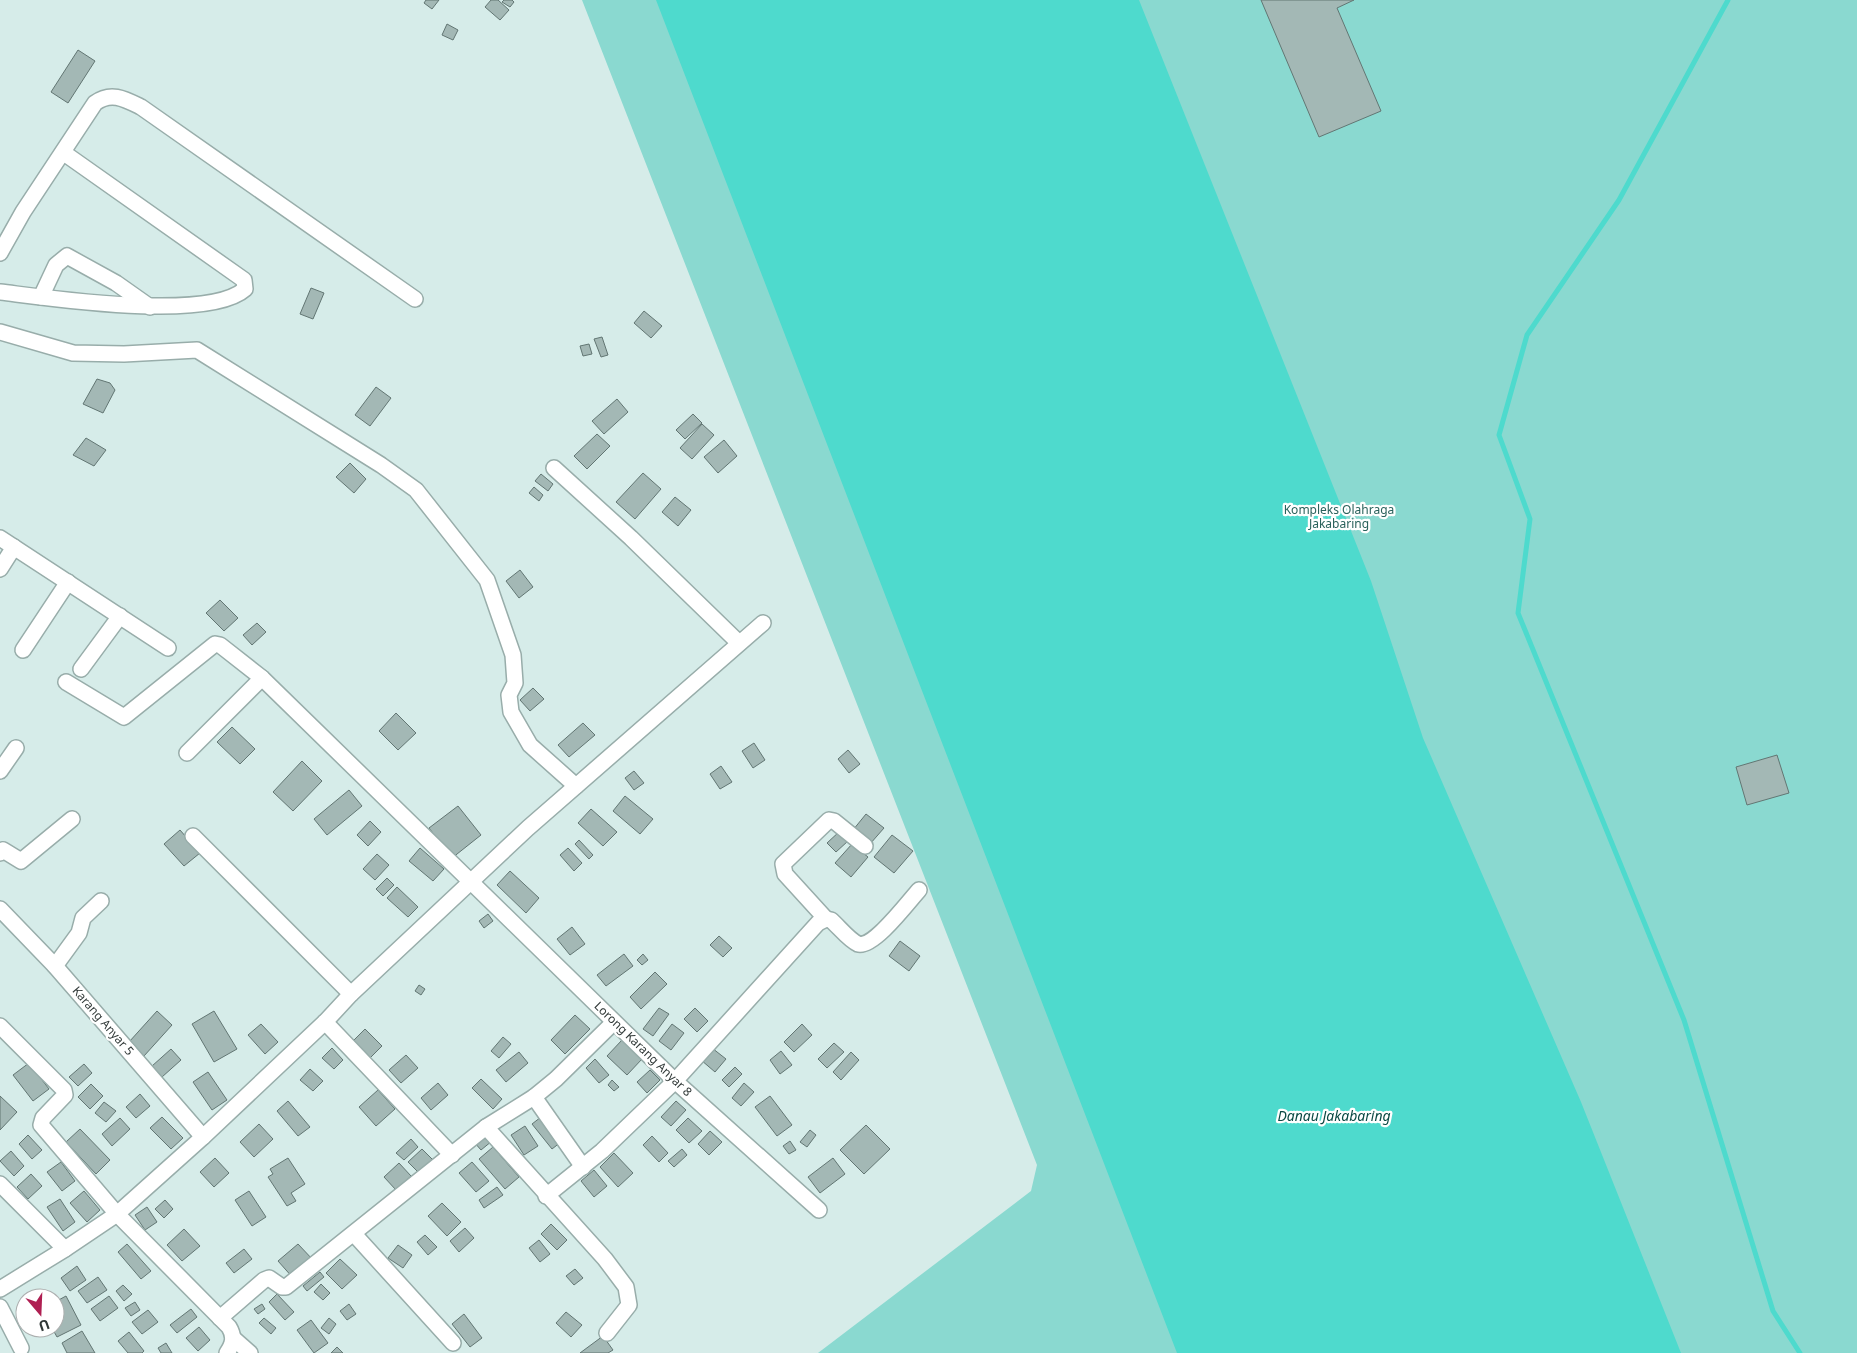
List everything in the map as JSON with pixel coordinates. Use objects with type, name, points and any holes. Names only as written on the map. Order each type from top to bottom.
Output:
[{"type":"street","points":[[0,253],[23,212],[64,153],[95,103],[102,98],[112,96],[125,99],[141,107],[415,299]]},
{"type":"street","points":[[0,292],[150,306],[211,302],[240,294],[245,289],[246,284],[244,280],[64,153]]},
{"type":"street","points":[[40,297],[56,265],[66,256],[116,283],[150,306]]},
{"type":"street","points":[[0,332],[73,353],[124,354],[197,350],[381,465],[416,490],[487,580],[513,655],[515,683],[509,695],[511,712],[530,745],[576,786]]},
{"type":"street","points":[[554,468],[631,538],[739,643]]},
{"type":"street","points":[[0,538],[168,648]]},
{"type":"street","points":[[0,569],[14,547]]},
{"type":"street","points":[[22,650],[68,582]]},
{"type":"street","points":[[81,669],[120,616]]},
{"type":"street","points":[[0,1289],[117,1214],[203,1137],[325,1022],[351,994],[576,786],[764,623]]},
{"type":"street","name":"Lorong Karang Anyar 8","points":[[66,682],[124,716],[215,644],[220,645],[262,678],[675,1081],[819,1210]]},
{"type":"street","points":[[186,753],[262,678]]},
{"type":"street","points":[[0,770],[16,748]]},
{"type":"street","points":[[0,853],[3,850],[21,861],[72,819]]},
{"type":"street","points":[[826,920],[784,874],[783,864],[830,820],[834,821],[865,846]]},
{"type":"street","points":[[193,836],[351,994]]},
{"type":"street","points":[[546,1196],[583,1167],[675,1081],[812,928],[826,920],[831,920],[856,943],[865,944],[877,937],[919,890]]},
{"type":"street","points":[[55,966],[76,938],[83,918],[101,901]]},
{"type":"street","name":"Karang Anyar 5","points":[[0,909],[55,966],[203,1137]]},
{"type":"street","points":[[325,1022],[452,1155]]},
{"type":"street","points":[[220,1318],[264,1280],[269,1278],[282,1287],[286,1287],[486,1127],[534,1097],[556,1079],[614,1022]]},
{"type":"street","points":[[0,1026],[64,1090],[65,1095],[42,1118],[41,1125],[117,1214],[229,1327],[233,1338],[232,1346],[227,1353]]},
{"type":"street","points":[[534,1097],[583,1167]]},
{"type":"street","points":[[486,1127],[546,1196],[605,1259],[626,1287],[630,1305],[607,1333]]},
{"type":"street","points":[[0,1184],[65,1249]]},
{"type":"street","points":[[354,1234],[452,1343]]},
{"type":"street","points":[[0,1307],[21,1348]]},
{"type":"street","points":[[233,1338],[250,1353]]},
{"type":"green space","name":"Kompleks Olahraga Jakabaring","points":[[582,0],[1857,0],[1857,1353],[818,1353],[1031,1191],[1037,1165]]},
{"type":"water","name":"Danau Jakabaring","points":[[656,0],[1139,0],[1371,581],[1423,738],[1581,1102],[1681,1353],[1177,1353]]},
{"type":"building","points":[[426,0],[439,0],[432,9],[424,3]]},
{"type":"building","points":[[491,0],[498,0],[509,10],[500,20],[485,7]]},
{"type":"building","points":[[504,0],[512,0],[514,2],[510,7],[502,2]]},
{"type":"building","points":[[1261,0],[1354,0],[1337,8],[1381,111],[1319,137]]},
{"type":"building","points":[[447,24],[458,30],[453,40],[442,35]]},
{"type":"building","points":[[78,50],[95,61],[68,103],[51,92]]},
{"type":"building","points":[[311,288],[324,293],[313,319],[300,314]]},
{"type":"building","points":[[644,311],[662,326],[651,338],[634,323]]},
{"type":"building","points":[[602,337],[608,355],[601,357],[594,339]]},
{"type":"building","points":[[589,344],[592,354],[583,356],[580,346]]},
{"type":"building","points":[[97,379],[110,383],[115,390],[103,413],[83,404]]},
{"type":"building","points":[[376,387],[391,398],[370,426],[355,415]]},
{"type":"building","points":[[617,399],[628,412],[604,434],[592,421]]},
{"type":"building","points":[[693,414],[702,423],[685,439],[676,430]]},
{"type":"building","points":[[702,424],[714,435],[692,459],[680,448]]},
{"type":"building","points":[[597,434],[610,446],[587,469],[574,456]]},
{"type":"building","points":[[86,438],[106,450],[94,466],[73,455]]},
{"type":"building","points":[[724,440],[737,456],[718,473],[704,457]]},
{"type":"building","points":[[350,463],[366,479],[354,493],[336,477]]},
{"type":"building","points":[[643,473],[661,489],[635,519],[616,502]]},
{"type":"building","points":[[541,474],[553,484],[548,491],[535,481]]},
{"type":"building","points":[[534,487],[543,495],[539,501],[529,493]]},
{"type":"building","points":[[675,497],[691,510],[678,526],[662,512]]},
{"type":"building","points":[[520,570],[533,587],[519,598],[506,581]]},
{"type":"building","points":[[220,600],[238,618],[224,631],[206,613]]},
{"type":"building","points":[[257,623],[266,632],[252,645],[243,635]]},
{"type":"building","points":[[533,688],[544,699],[530,711],[520,700]]},
{"type":"building","points":[[396,713],[416,733],[398,750],[379,731]]},
{"type":"building","points":[[583,723],[595,735],[569,757],[558,745]]},
{"type":"building","points":[[232,727],[255,749],[240,764],[217,742]]},
{"type":"building","points":[[754,743],[765,760],[753,768],[742,751]]},
{"type":"building","points":[[848,750],[860,764],[849,773],[838,759]]},
{"type":"building","points":[[1777,755],[1789,793],[1747,805],[1736,767]]},
{"type":"building","points":[[302,761],[322,781],[293,811],[273,792]]},
{"type":"building","points":[[721,766],[732,782],[720,789],[710,774]]},
{"type":"building","points":[[634,771],[644,783],[634,790],[625,778]]},
{"type":"building","points":[[349,790],[362,806],[327,835],[314,819]]},
{"type":"building","points":[[625,796],[653,819],[640,834],[613,811]]},
{"type":"building","points":[[458,806],[481,835],[452,858],[429,828]]},
{"type":"building","points":[[591,809],[617,832],[603,846],[578,823]]},
{"type":"building","points":[[866,814],[884,828],[870,844],[853,830]]},
{"type":"building","points":[[370,821],[381,832],[368,846],[357,835]]},
{"type":"building","points":[[180,830],[200,853],[184,866],[164,844]]},
{"type":"building","points":[[840,831],[848,841],[836,852],[827,843]]},
{"type":"building","points":[[892,835],[913,851],[894,873],[874,857]]},
{"type":"building","points":[[579,840],[593,855],[589,859],[575,844]]},
{"type":"building","points":[[852,844],[868,857],[851,877],[835,863]]},
{"type":"building","points":[[420,848],[444,869],[433,881],[409,861]]},
{"type":"building","points":[[568,848],[582,863],[574,871],[560,855]]},
{"type":"building","points":[[377,854],[389,865],[375,880],[363,869]]},
{"type":"building","points":[[510,871],[539,898],[526,913],[497,885]]},
{"type":"building","points":[[387,878],[394,885],[383,896],[376,889]]},
{"type":"building","points":[[397,887],[418,907],[408,917],[387,898]]},
{"type":"building","points":[[488,914],[493,921],[484,928],[479,921]]},
{"type":"building","points":[[572,927],[585,944],[570,955],[557,939]]},
{"type":"building","points":[[719,936],[732,948],[723,957],[710,945]]},
{"type":"building","points":[[900,941],[920,956],[909,971],[889,956]]},
{"type":"building","points":[[624,954],[633,966],[606,986],[597,975]]},
{"type":"building","points":[[643,954],[648,960],[642,965],[637,960]]},
{"type":"building","points":[[655,972],[667,984],[641,1009],[630,997]]},
{"type":"building","points":[[419,985],[425,989],[421,995],[415,991]]},
{"type":"building","points":[[659,1008],[669,1014],[653,1036],[643,1029]]},
{"type":"building","points":[[695,1008],[708,1021],[697,1032],[684,1019]]},
{"type":"building","points":[[157,1011],[172,1025],[144,1056],[129,1042]]},
{"type":"building","points":[[214,1011],[237,1049],[214,1062],[192,1024]]},
{"type":"building","points":[[575,1015],[590,1029],[565,1054],[551,1040]]},
{"type":"building","points":[[261,1024],[278,1042],[265,1054],[248,1035]]},
{"type":"building","points":[[672,1024],[684,1033],[671,1050],[659,1041]]},
{"type":"building","points":[[802,1024],[812,1035],[794,1052],[784,1042]]},
{"type":"building","points":[[365,1029],[382,1046],[370,1058],[353,1041]]},
{"type":"building","points":[[503,1037],[511,1044],[499,1058],[491,1051]]},
{"type":"building","points":[[622,1040],[642,1059],[627,1075],[607,1056]]},
{"type":"building","points":[[834,1043],[844,1052],[827,1068],[818,1059]]},
{"type":"building","points":[[332,1048],[343,1060],[334,1069],[322,1058]]},
{"type":"building","points":[[712,1048],[726,1059],[715,1072],[701,1060]]},
{"type":"building","points":[[171,1049],[181,1060],[162,1077],[152,1066]]},
{"type":"building","points":[[781,1051],[792,1065],[780,1074],[770,1060]]},
{"type":"building","points":[[519,1052],[528,1063],[506,1082],[496,1070]]},
{"type":"building","points":[[851,1052],[859,1060],[841,1080],[833,1072]]},
{"type":"building","points":[[406,1055],[418,1068],[401,1083],[389,1070]]},
{"type":"building","points":[[595,1059],[609,1075],[599,1083],[586,1068]]},
{"type":"building","points":[[29,1063],[49,1089],[33,1101],[13,1075]]},
{"type":"building","points":[[84,1064],[92,1073],[78,1086],[69,1077]]},
{"type":"building","points":[[735,1067],[742,1074],[729,1087],[722,1080]]},
{"type":"building","points":[[310,1069],[323,1081],[313,1091],[300,1080]]},
{"type":"building","points":[[650,1070],[660,1080],[647,1093],[637,1082]]},
{"type":"building","points":[[208,1072],[227,1100],[212,1110],[193,1082]]},
{"type":"building","points":[[481,1079],[502,1099],[493,1109],[472,1088]]},
{"type":"building","points":[[612,1080],[619,1087],[614,1091],[608,1085]]},
{"type":"building","points":[[438,1083],[448,1095],[431,1110],[421,1098]]},
{"type":"building","points":[[744,1083],[754,1092],[741,1106],[732,1098]]},
{"type":"building","points":[[91,1084],[103,1096],[90,1109],[78,1097]]},
{"type":"building","points":[[378,1090],[395,1109],[376,1126],[359,1107]]},
{"type":"building","points":[[140,1094],[150,1106],[136,1118],[126,1107]]},
{"type":"building","points":[[0,1096],[17,1112],[0,1130]]},
{"type":"building","points":[[770,1096],[792,1125],[777,1136],[755,1107]]},
{"type":"building","points":[[288,1101],[310,1127],[298,1136],[277,1111]]},
{"type":"building","points":[[676,1101],[686,1110],[671,1126],[661,1117]]},
{"type":"building","points":[[104,1102],[116,1111],[106,1122],[95,1113]]},
{"type":"building","points":[[162,1117],[183,1138],[171,1149],[150,1128]]},
{"type":"building","points":[[541,1117],[561,1142],[552,1149],[532,1124]]},
{"type":"building","points":[[120,1118],[130,1129],[112,1146],[102,1134]]},
{"type":"building","points":[[688,1118],[702,1131],[689,1143],[676,1130]]},
{"type":"building","points":[[259,1124],[273,1139],[254,1157],[240,1142]]},
{"type":"building","points":[[866,1125],[890,1149],[864,1174],[840,1150]]},
{"type":"building","points":[[525,1126],[538,1146],[524,1155],[511,1135]]},
{"type":"building","points":[[80,1129],[110,1160],[96,1174],[66,1142]]},
{"type":"building","points":[[810,1130],[816,1135],[807,1147],[800,1142]]},
{"type":"building","points":[[710,1131],[722,1142],[709,1155],[698,1144]]},
{"type":"building","points":[[485,1133],[492,1141],[481,1150],[474,1142]]},
{"type":"building","points":[[28,1135],[42,1150],[32,1159],[19,1144]]},
{"type":"building","points":[[652,1136],[668,1153],[659,1162],[643,1145]]},
{"type":"building","points":[[411,1139],[418,1147],[404,1160],[396,1153]]},
{"type":"building","points":[[790,1141],[796,1150],[789,1154],[783,1146]]},
{"type":"building","points":[[493,1147],[519,1177],[505,1189],[479,1159]]},
{"type":"building","points":[[422,1149],[433,1160],[419,1173],[408,1162]]},
{"type":"building","points":[[682,1149],[687,1155],[674,1167],[668,1161]]},
{"type":"building","points":[[11,1151],[24,1166],[14,1176],[0,1161]]},
{"type":"building","points":[[614,1153],[633,1173],[618,1187],[600,1167]]},
{"type":"building","points":[[215,1158],[229,1173],[214,1187],[200,1172]]},
{"type":"building","points":[[288,1158],[305,1184],[291,1193],[296,1201],[287,1206],[268,1177],[273,1174],[270,1169]]},
{"type":"building","points":[[833,1158],[845,1174],[820,1193],[808,1177]]},
{"type":"building","points":[[61,1162],[75,1181],[62,1191],[47,1172]]},
{"type":"building","points":[[472,1162],[489,1181],[476,1192],[459,1173]]},
{"type":"building","points":[[399,1163],[411,1176],[396,1190],[384,1177]]},
{"type":"building","points":[[594,1170],[607,1186],[594,1197],[581,1181]]},
{"type":"building","points":[[31,1174],[42,1186],[28,1199],[17,1187]]},
{"type":"building","points":[[497,1187],[503,1195],[484,1208],[479,1200]]},
{"type":"building","points":[[84,1191],[100,1210],[87,1222],[70,1203]]},
{"type":"building","points":[[249,1191],[266,1217],[252,1226],[235,1200]]},
{"type":"building","points":[[60,1199],[75,1222],[63,1231],[47,1207]]},
{"type":"building","points":[[165,1200],[173,1209],[164,1218],[155,1209]]},
{"type":"building","points":[[442,1203],[461,1222],[447,1236],[428,1216]]},
{"type":"building","points":[[147,1207],[157,1222],[145,1230],[135,1215]]},
{"type":"building","points":[[551,1224],[567,1240],[557,1250],[541,1234]]},
{"type":"building","points":[[465,1228],[474,1238],[459,1252],[450,1241]]},
{"type":"building","points":[[184,1229],[200,1246],[182,1261],[167,1245]]},
{"type":"building","points":[[425,1235],[437,1247],[428,1255],[417,1242]]},
{"type":"building","points":[[539,1240],[550,1254],[540,1262],[529,1248]]},
{"type":"building","points":[[127,1244],[151,1271],[141,1279],[118,1252]]},
{"type":"building","points":[[298,1244],[314,1261],[294,1279],[278,1261]]},
{"type":"building","points":[[398,1245],[412,1255],[403,1268],[388,1258]]},
{"type":"building","points":[[244,1249],[252,1259],[234,1273],[226,1263]]},
{"type":"building","points":[[340,1259],[357,1275],[342,1289],[326,1273]]},
{"type":"building","points":[[77,1266],[86,1280],[70,1291],[61,1278]]},
{"type":"building","points":[[575,1269],[583,1278],[574,1285],[566,1276]]},
{"type":"building","points":[[320,1272],[324,1277],[307,1291],[303,1286]]},
{"type":"building","points":[[98,1277],[107,1290],[87,1303],[78,1291]]},
{"type":"building","points":[[321,1284],[330,1293],[323,1300],[314,1292]]},
{"type":"building","points":[[123,1285],[132,1294],[124,1301],[116,1291]]},
{"type":"building","points":[[277,1294],[294,1312],[285,1320],[269,1302]]},
{"type":"building","points":[[109,1296],[118,1308],[100,1321],[91,1309]]},
{"type":"building","points":[[65,1297],[81,1325],[65,1333]]},
{"type":"building","points":[[135,1302],[140,1310],[131,1316],[125,1308]]},
{"type":"building","points":[[262,1304],[265,1309],[258,1314],[254,1309]]},
{"type":"building","points":[[349,1304],[356,1314],[347,1320],[340,1311]]},
{"type":"building","points":[[191,1309],[197,1317],[177,1333],[170,1325]]},
{"type":"building","points":[[148,1310],[158,1322],[142,1334],[132,1322]]},
{"type":"building","points":[[566,1312],[582,1325],[571,1337],[556,1323]]},
{"type":"building","points":[[464,1314],[482,1338],[470,1347],[452,1324]]},
{"type":"building","points":[[264,1318],[276,1328],[271,1334],[259,1323]]},
{"type":"building","points":[[329,1318],[336,1324],[329,1334],[321,1328]]},
{"type":"building","points":[[311,1320],[328,1343],[314,1353],[297,1330]]},
{"type":"building","points":[[199,1327],[210,1340],[198,1351],[186,1338]]},
{"type":"building","points":[[82,1331],[95,1353],[67,1353],[62,1343]]},
{"type":"building","points":[[129,1332],[144,1351],[142,1353],[128,1353],[118,1341]]},
{"type":"building","points":[[603,1336],[613,1350],[608,1353],[580,1353]]},
{"type":"building","points":[[166,1343],[172,1353],[161,1353],[158,1348]]},
{"type":"building","points":[[337,1347],[343,1353],[331,1353]]},
{"type":"waterway","points":[[1728,0],[1619,200],[1527,335],[1499,435],[1530,519],[1518,613],[1684,1020],[1773,1311],[1800,1353]]}]
